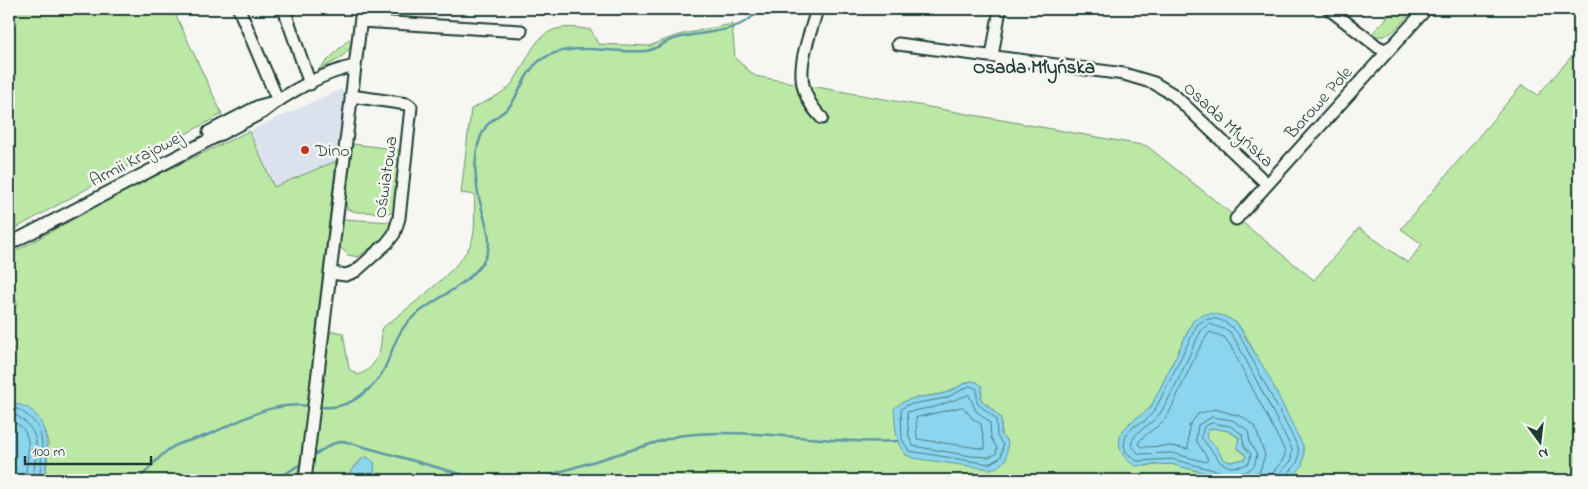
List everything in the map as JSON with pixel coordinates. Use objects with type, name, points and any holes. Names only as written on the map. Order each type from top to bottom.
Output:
[{"type":"street","points":[[239,9],[278,100]]},
{"type":"street","points":[[284,9],[310,84]]},
{"type":"street","points":[[305,478],[362,9]]},
{"type":"street","points":[[817,9],[800,77],[805,98],[822,118]]},
{"type":"street","points":[[992,56],[1000,9]]},
{"type":"street","points":[[1328,9],[1378,48],[1385,50],[1392,46]]},
{"type":"street","name":"Borowe Pole","points":[[1236,219],[1426,9]]},
{"type":"street","points":[[361,21],[521,31]]},
{"type":"street","name":"Osada Młyńska","points":[[898,44],[1124,74],[1154,83],[1174,94],[1267,184]]},
{"type":"street","name":"Armii Krajowej","points":[[9,236],[259,106],[278,100],[335,70],[354,66]]},
{"type":"street","name":"Oświatowa","points":[[331,273],[346,275],[356,271],[391,239],[399,218],[404,180],[411,107],[407,104],[351,96]]},
{"type":"street","name":"Armii Krajowej","points":[[9,244],[263,112],[278,100]]},
{"type":"shaded area","points":[[341,89],[345,92],[336,161],[274,187],[249,131]]},
{"type":"green space","points":[[9,9],[173,9],[222,114],[9,232]]},
{"type":"green space","points":[[1395,9],[1414,9],[1390,33],[1384,36],[1372,34]]},
{"type":"green space","points":[[732,24],[735,58],[755,76],[1147,146],[1314,280],[1359,228],[1408,263],[1422,244],[1401,229],[1522,85],[1538,95],[1579,48],[1579,480],[1286,480],[1300,466],[1303,446],[1246,336],[1237,323],[1193,321],[1151,407],[1141,417],[1129,423],[1144,466],[1171,464],[1232,480],[375,480],[374,462],[362,458],[343,480],[310,480],[328,336],[332,331],[343,333],[349,369],[358,375],[365,372],[374,363],[380,350],[381,329],[445,276],[457,264],[472,241],[475,195],[461,193],[471,109],[508,88],[539,40],[547,33],[558,29],[572,27],[591,30],[598,44],[649,46],[678,35]],"holes":[[[970,381],[977,382],[982,394],[981,400],[992,408],[1001,423],[1001,435],[1008,442],[990,469],[905,455],[900,446],[897,432],[900,420],[912,399],[945,393]]]},
{"type":"green space","points":[[349,39],[353,42],[347,52],[339,59],[317,71]]},
{"type":"green space","points":[[249,131],[274,187],[336,161],[297,480],[44,480],[48,443],[43,428],[22,407],[9,403],[9,311],[18,305],[9,288],[9,255],[122,192]]},
{"type":"green space","points":[[352,144],[403,150],[396,213],[357,212],[347,209],[345,196]]},
{"type":"green space","points":[[343,219],[391,222],[389,234],[358,257],[348,255],[339,246]]},
{"type":"green space","points":[[1213,428],[1228,431],[1239,438],[1238,449],[1246,455],[1245,459],[1230,462],[1223,459],[1216,447],[1206,437],[1208,430]]},
{"type":"water","points":[[1210,313],[1224,316],[1237,323],[1268,375],[1303,446],[1302,466],[1294,476],[1286,480],[1232,480],[1171,464],[1136,466],[1125,458],[1119,441],[1124,429],[1151,407],[1193,321],[1200,316]],"holes":[[[1213,428],[1228,431],[1239,437],[1237,447],[1246,455],[1245,459],[1230,462],[1223,459],[1216,447],[1206,437],[1208,430]]]},
{"type":"water","points":[[971,381],[977,382],[982,386],[981,400],[1001,418],[1001,435],[1008,442],[1006,460],[997,467],[990,469],[912,458],[906,454],[897,437],[894,409],[905,401],[945,393]]},
{"type":"water","points":[[9,403],[23,406],[33,412],[40,420],[44,431],[47,456],[44,480],[9,480]]},
{"type":"water","points":[[366,456],[374,462],[375,480],[343,480]]},
{"type":"waterway","points":[[317,407],[340,406],[353,401],[365,393],[383,372],[397,338],[408,322],[476,272],[488,250],[489,240],[476,181],[477,148],[485,128],[509,107],[528,74],[537,63],[553,53],[566,50],[646,51],[657,48],[674,39],[731,28],[751,18],[761,9]]},
{"type":"waterway","points":[[138,480],[162,455],[180,443],[205,436],[259,412],[283,406],[312,406]]},
{"type":"waterway","points":[[533,480],[677,436],[732,433],[870,442],[897,441]]},
{"type":"waterway","points":[[311,457],[332,444],[343,441],[482,480]]},
{"type":"waterway","points":[[276,480],[302,463]]},
{"type":"place","name":"Dino","points":[[305,150]]},
{"type":"district","name":"Osada Młyńska","points":[[1034,66]]}]
